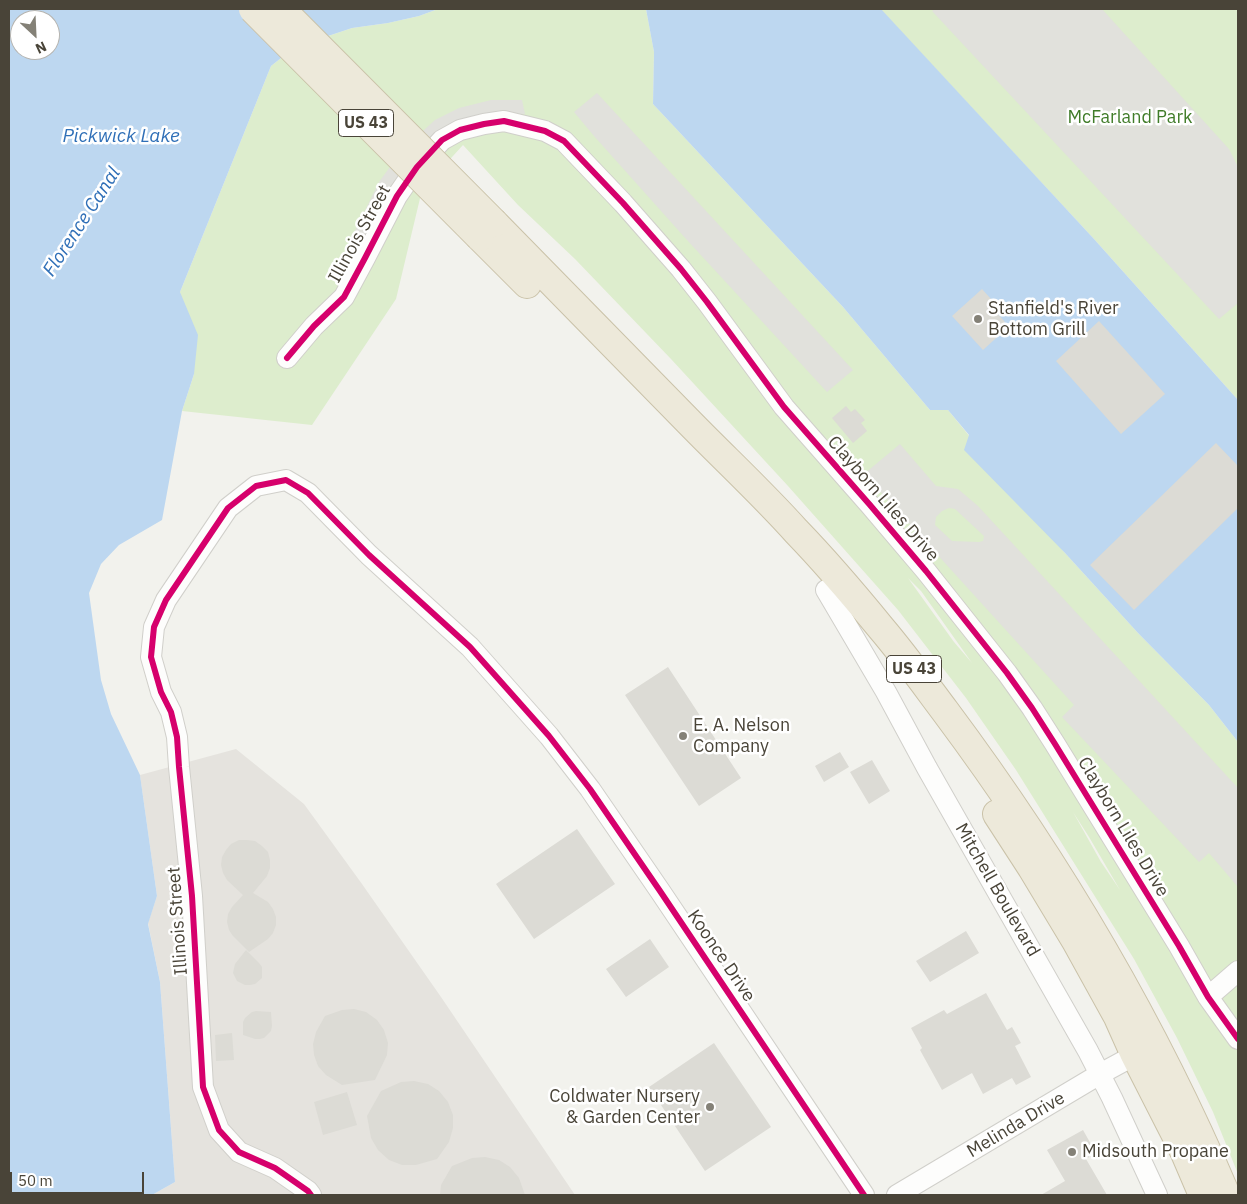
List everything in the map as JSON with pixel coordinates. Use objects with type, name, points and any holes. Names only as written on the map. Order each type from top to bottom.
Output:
[{"type":"highway","name":"US 43","points":[[253,9],[487,230],[797,531],[881,628],[973,749],[1036,838],[1071,894],[1115,970],[1156,1047],[1204,1142],[1226,1195]]},
{"type":"highway","name":"US 43","points":[[281,9],[487,230],[768,526],[826,590],[941,734],[1032,868],[1076,942],[1118,1017],[1135,1055],[1185,1153],[1203,1195]]},
{"type":"street","name":"Clayborn Liles Drive","points":[[417,167],[442,140],[460,130],[484,124],[504,122],[545,131],[564,141],[623,203],[707,302],[787,411],[926,571],[1007,673],[1055,744],[1208,997],[1238,1039]]},
{"type":"street","name":"Illinois Street","points":[[287,358],[314,326],[344,297],[397,196],[417,167]]},
{"type":"street","name":"Illinois Street","points":[[311,1195],[275,1168],[239,1152],[218,1130],[203,1087],[192,896],[177,737],[171,712],[161,692],[151,657],[154,626],[166,600],[228,508],[256,486],[286,480],[308,493],[369,555],[470,647],[549,736]]},
{"type":"street","name":"Mitchell Boulevard","points":[[826,590],[886,692],[1088,1051],[1157,1195]]},
{"type":"street","name":"Koonce Drive","points":[[549,736],[596,797],[864,1195]]},
{"type":"street","points":[[1208,997],[1238,971]]},
{"type":"street","name":"Melinda Drive","points":[[897,1195],[1135,1055]]},
{"type":"shaded area","points":[[935,9],[1102,9],[1229,149],[1238,167],[1238,303],[1219,319],[932,11]]},
{"type":"shaded area","points":[[597,93],[853,370],[827,392],[687,240],[574,112]]},
{"type":"shaded area","points":[[491,100],[522,100],[525,114],[494,113],[464,120],[357,257],[346,249],[379,182],[403,149],[435,120],[459,108]]},
{"type":"shaded area","points":[[900,444],[936,486],[958,489],[978,506],[1238,788],[1238,887],[1209,853],[1199,862],[1062,717],[1074,705],[864,474]],"holes":[[[949,508],[955,509],[984,536],[983,541],[952,541],[935,525],[936,517],[942,511]]]},
{"type":"shaded area","points":[[236,749],[304,804],[441,997],[575,1195],[152,1195],[175,1182],[160,982],[148,923],[157,896],[140,775]]},
{"type":"green space","points":[[438,9],[646,9],[654,52],[653,104],[843,307],[930,410],[948,410],[1065,553],[1138,633],[1209,705],[1238,742],[1238,1174],[1213,1112],[1177,1038],[1134,959],[1016,770],[966,698],[898,610],[788,486],[671,359],[575,259],[518,205],[463,145],[422,190],[396,299],[312,425],[182,411],[194,374],[180,292],[271,66],[295,47],[352,28],[419,16]],"holes":[[[908,578],[921,591],[972,663],[954,642]],[[1073,812],[1089,837],[1120,890],[1101,862]]]},
{"type":"green space","name":"McFarland Park","points":[[880,9],[1238,9],[1238,400],[1094,239]]},
{"type":"water","name":"Pickwick Lake","points":[[9,9],[438,9],[419,16],[388,23],[352,28],[295,47],[271,66],[180,292],[198,335],[194,374],[182,411],[162,520],[119,545],[101,564],[89,593],[101,680],[111,714],[140,775],[157,896],[148,924],[160,982],[175,1182],[152,1195],[9,1195]]},
{"type":"water","points":[[646,9],[881,9],[1094,239],[1238,400],[1238,742],[1209,705],[964,450],[969,435],[948,410],[930,410],[843,307],[653,104],[654,52]]},
{"type":"building","name":"Stanfield's River Bottom Grill","points":[[982,289],[1000,309],[996,312],[1005,322],[1001,325],[1005,330],[983,350],[952,316]]},
{"type":"building","points":[[1099,321],[1165,394],[1121,434],[1056,361]]},
{"type":"building","points":[[846,406],[851,412],[855,409],[865,420],[861,423],[867,431],[853,443],[832,418]]},
{"type":"building","points":[[1216,443],[1238,466],[1238,508],[1134,610],[1090,565]]},
{"type":"building","name":"E. A. Nelson Company","points":[[668,667],[741,778],[699,806],[625,695]]},
{"type":"building","points":[[840,752],[849,767],[824,782],[815,766]]},
{"type":"building","points":[[872,760],[890,791],[869,804],[850,772]]},
{"type":"building","points":[[577,829],[615,884],[534,939],[496,884]]},
{"type":"building","points":[[239,840],[255,841],[268,852],[270,868],[267,876],[253,893],[268,902],[276,917],[273,933],[268,939],[249,952],[229,930],[228,914],[243,895],[227,880],[221,865],[222,857],[226,850],[231,844]]},
{"type":"building","points":[[966,931],[979,953],[930,982],[916,961]]},
{"type":"building","points":[[650,939],[669,967],[626,997],[606,969]]},
{"type":"building","points":[[246,950],[262,967],[262,978],[255,984],[250,985],[237,981],[233,973],[235,964]]},
{"type":"building","points":[[986,993],[1007,1030],[1012,1027],[1021,1043],[1015,1046],[1031,1077],[1016,1085],[1012,1078],[983,1094],[972,1073],[942,1090],[920,1050],[922,1048],[911,1028],[944,1010],[947,1014]]},
{"type":"building","points":[[354,1009],[366,1012],[377,1020],[384,1030],[388,1043],[387,1055],[375,1080],[342,1085],[326,1075],[318,1066],[313,1044],[316,1032],[325,1016],[342,1010]]},
{"type":"building","points":[[256,1011],[271,1012],[271,1031],[264,1038],[260,1039],[243,1035],[243,1022],[245,1018]]},
{"type":"building","points":[[232,1033],[234,1060],[216,1061],[215,1035]]},
{"type":"building","name":"Coldwater Nursery & Garden Center","points":[[714,1043],[771,1127],[705,1171],[649,1087]]},
{"type":"building","points":[[414,1081],[428,1084],[439,1091],[448,1102],[453,1115],[453,1128],[449,1142],[437,1159],[416,1165],[402,1165],[389,1160],[378,1150],[371,1138],[367,1116],[381,1091],[401,1082]]},
{"type":"building","points":[[347,1092],[357,1125],[323,1135],[314,1102]]},
{"type":"building","points":[[1083,1130],[1096,1153],[1086,1159],[1107,1195],[1041,1195],[1065,1181],[1047,1150]]},
{"type":"building","points":[[485,1157],[499,1160],[510,1167],[519,1178],[525,1195],[440,1195],[441,1185],[452,1166],[472,1158]]},
{"type":"cycle path","points":[[287,358],[314,326],[344,297],[397,196],[417,167],[442,140],[460,130],[504,121],[545,131],[564,141],[623,203],[681,269],[784,407],[926,571],[1007,673],[1055,744],[1179,946],[1208,997],[1238,1039]]},
{"type":"cycle path","points":[[311,1195],[275,1168],[239,1152],[219,1130],[203,1087],[192,896],[177,737],[171,712],[161,692],[151,657],[154,627],[166,600],[228,508],[256,486],[286,480],[308,493],[369,555],[470,647],[549,736],[590,789],[864,1195]]},
{"type":"place","name":"Stanfield's River Bottom Grill","points":[[978,319]]},
{"type":"place","name":"E. A. Nelson Company","points":[[683,736]]},
{"type":"place","name":"Coldwater Nursery & Garden Center","points":[[710,1107]]},
{"type":"place","name":"Midsouth Propane","points":[[1072,1152]]},
{"type":"water label","name":"Florence Canal","points":[[82,222]]}]
